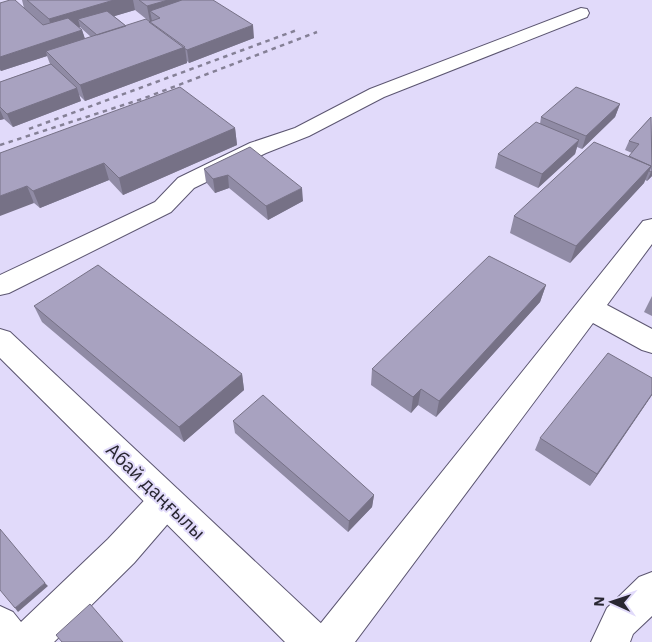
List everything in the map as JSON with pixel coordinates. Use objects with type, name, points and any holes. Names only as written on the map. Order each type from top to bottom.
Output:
[{"type":"main road","points":[[0,286],[163,207],[186,183],[258,148],[302,132],[377,93],[581,14]]},
{"type":"main road","points":[[331,642],[652,227]]},
{"type":"main road","points":[[589,308],[652,342]]},
{"type":"main road","name":"Абай даңғылы","points":[[0,340],[312,642]]},
{"type":"main road","points":[[27,642],[121,551],[166,501]]},
{"type":"main road","points":[[610,642],[620,621],[652,590]]},
{"type":"main road","points":[[0,625],[12,642]]},
{"type":"building","points":[[15,0],[43,25],[68,18],[82,30],[0,57],[0,3]]},
{"type":"building","points":[[27,0],[114,0],[49,19]]},
{"type":"building","points":[[139,0],[168,0],[147,6]]},
{"type":"building","points":[[182,0],[213,0],[253,25],[187,50],[149,22],[160,18],[150,11]]},
{"type":"building","points":[[107,11],[126,26],[97,35],[78,19]]},
{"type":"building","points":[[146,19],[185,47],[80,85],[46,51]]},
{"type":"building","points":[[51,64],[77,88],[7,114],[0,107],[0,82]]},
{"type":"building","points":[[180,87],[235,128],[119,178],[104,163],[33,191],[27,186],[0,196],[0,153]]},
{"type":"building","points":[[576,87],[620,104],[586,136],[541,117]]},
{"type":"building","points":[[651,117],[652,171],[651,172],[649,171],[651,166],[629,156],[639,144],[629,141]]},
{"type":"building","points":[[536,122],[579,140],[542,174],[498,154]]},
{"type":"building","points":[[594,142],[651,166],[576,246],[514,216]]},
{"type":"building","points":[[250,147],[302,188],[266,206],[228,175],[213,179],[204,169]]},
{"type":"building","points":[[489,256],[546,285],[439,401],[421,389],[413,397],[372,369]]},
{"type":"building","points":[[98,265],[242,374],[179,427],[34,306]]},
{"type":"building","points":[[608,353],[652,378],[652,394],[597,474],[540,438]]},
{"type":"building","points":[[263,395],[374,495],[349,521],[233,421]]},
{"type":"building","points":[[0,529],[45,583],[15,608],[0,590]]},
{"type":"building","points":[[90,604],[123,642],[62,642],[56,635]]},
{"type":"railway","points":[[29,129],[297,30]]},
{"type":"railway","points":[[0,145],[142,99],[317,32]]}]
